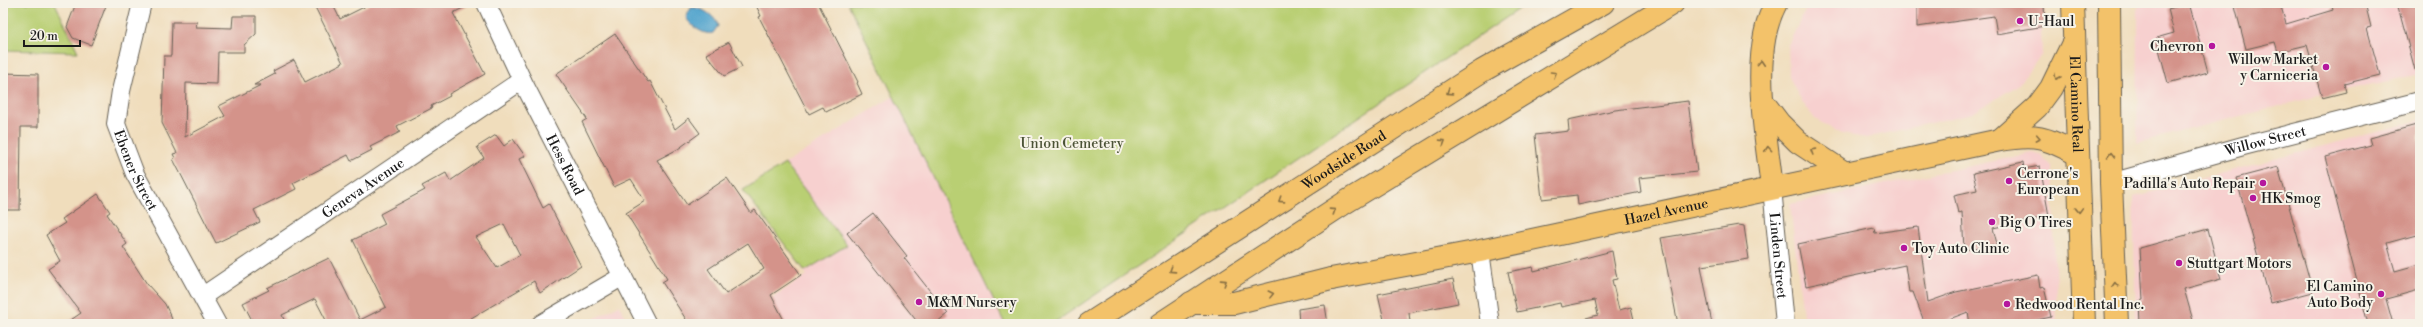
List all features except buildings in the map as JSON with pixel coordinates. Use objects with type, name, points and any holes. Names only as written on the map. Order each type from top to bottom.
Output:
[{"type":"main road","points":[[1482,71],[1574,3]]},
{"type":"main road","name":"Woodside Road","points":[[1088,324],[1482,71],[1604,3]]},
{"type":"main road","points":[[1160,324],[1346,202],[1673,3]]},
{"type":"main road","points":[[1772,188],[1760,76],[1762,45],[1769,15],[1776,3]]},
{"type":"main road","name":"El Camino Real","points":[[2073,3],[2084,324]]},
{"type":"main road","points":[[2111,6],[2111,184],[2117,324]]},
{"type":"main road","name":"Hazel Avenue","points":[[2000,140],[2037,107],[2051,88],[2074,42]]},
{"type":"main road","points":[[1763,102],[1779,123],[1798,142],[1845,173]]},
{"type":"main road","name":"Hazel Avenue","points":[[1191,303],[1234,303],[1331,279],[1480,251],[2000,140],[2026,136],[2052,140],[2077,154]]},
{"type":"street","name":"Ebener Street","points":[[142,3],[121,92],[116,124],[135,174],[203,296],[216,324]]},
{"type":"street","name":"Hess Road","points":[[486,3],[522,80],[647,324]]},
{"type":"street","name":"Geneva Avenue","points":[[203,296],[522,80]]},
{"type":"street","name":"Willow Street","points":[[2111,184],[2243,146],[2420,101]]},
{"type":"street","name":"Linden Street","points":[[1772,188],[1784,324]]},
{"type":"street","points":[[1480,251],[1490,324]]},
{"type":"street","points":[[541,324],[623,276]]},
{"type":"shaded area","points":[[1809,3],[2040,3],[2042,54],[2018,85],[1973,113],[1866,138],[1842,134],[1815,119],[1802,102],[1789,77],[1788,45]]},
{"type":"shaded area","points":[[2140,3],[2420,3],[2420,74],[2318,96],[2137,143],[2138,7]]},
{"type":"shaded area","points":[[894,96],[1005,324],[732,324],[807,275],[743,190]]},
{"type":"shaded area","points":[[2420,120],[2420,324],[2136,324],[2133,197]]},
{"type":"shaded area","points":[[2032,153],[2042,156],[2052,166],[2057,323],[1804,324],[1790,204]]},
{"type":"shaded area","points":[[619,305],[629,324],[585,324]]},
{"type":"green space","points":[[3,3],[55,3],[78,52],[3,50]]},
{"type":"green space","name":"Union Cemetery","points":[[848,3],[1528,3],[1052,324],[1005,324]]},
{"type":"green space","points":[[785,164],[847,245],[805,271],[743,190]]},
{"type":"water","points":[[691,8],[703,10],[711,15],[717,22],[718,26],[713,33],[705,33],[690,23],[686,17]]},
{"type":"place","name":"U-Haul","points":[[2020,21]]},
{"type":"place","name":"Chevron","points":[[2212,46]]},
{"type":"place","name":"Willow Market y Carniceria","points":[[2326,67]]},
{"type":"place","name":"Cerrone's European","points":[[2009,181]]},
{"type":"place","name":"Padilla's Auto Repair","points":[[2263,183]]},
{"type":"place","name":"HK Smog","points":[[2253,198]]},
{"type":"place","name":"Big O Tires","points":[[1992,222]]},
{"type":"place","name":"Toy Auto Clinic","points":[[1904,248]]},
{"type":"place","name":"Stuttgart Motors","points":[[2179,263]]},
{"type":"place","name":"El Camino Auto Body","points":[[2381,294]]},
{"type":"place","name":"M&M Nursery","points":[[919,302]]},
{"type":"place","name":"Redwood Rental Inc.","points":[[2007,304]]}]
